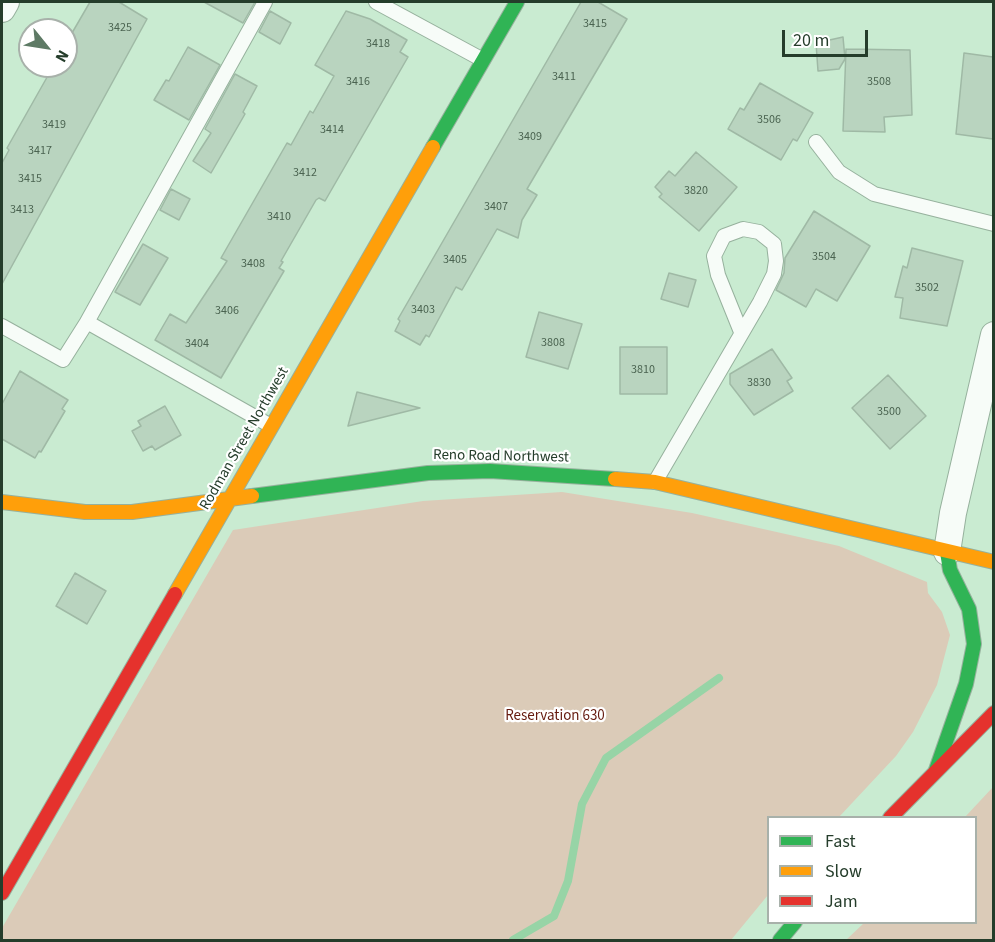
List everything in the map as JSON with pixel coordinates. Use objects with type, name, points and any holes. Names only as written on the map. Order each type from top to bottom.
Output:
[{"type":"main road","name":"Rodman Street Northwest","points":[[2,893],[517,2]]},
{"type":"main road","name":"Reno Road Northwest","points":[[2,502],[54,510],[116,513],[228,502],[371,479],[442,472],[514,471],[655,482],[993,562]]},
{"type":"main road","points":[[936,770],[966,684],[974,644],[969,609],[950,570],[947,552]]},
{"type":"main road","points":[[892,816],[993,713]]},
{"type":"main road","points":[[780,940],[793,924]]},
{"type":"street","points":[[2,9],[6,2]]},
{"type":"street","points":[[947,552],[953,513],[993,335]]},
{"type":"lane","points":[[2,326],[63,360],[87,322],[265,2]]},
{"type":"lane","points":[[376,2],[483,60]]},
{"type":"lane","points":[[816,142],[839,172],[874,194],[993,224]]},
{"type":"lane","points":[[655,482],[741,332],[774,274],[776,261],[774,244],[759,232],[743,229],[724,236],[714,256],[718,275],[741,332]]},
{"type":"lane","points":[[87,322],[271,426]]},
{"type":"green space","name":"Reservation 630","points":[[562,492],[692,513],[839,546],[927,582],[928,593],[942,612],[950,635],[937,685],[913,732],[896,756],[840,816],[767,816],[767,896],[731,940],[2,940],[2,928],[233,530],[423,501]]},
{"type":"green space","points":[[993,787],[993,940],[846,940],[863,924],[977,924],[977,816],[966,816]]},
{"type":"building","points":[[90,2],[119,2],[147,19],[2,284],[2,163],[9,150],[7,148],[47,78],[78,78],[78,23]]},
{"type":"building","points":[[204,2],[255,2],[243,23]]},
{"type":"building","points":[[581,2],[598,2],[627,19],[527,189],[537,195],[522,220],[518,238],[497,229],[462,290],[456,287],[429,337],[426,335],[420,345],[395,331],[400,321],[398,319]]},
{"type":"building","points":[[270,11],[291,23],[280,44],[259,32]]},
{"type":"building","points":[[346,11],[370,19],[407,40],[400,52],[408,57],[325,201],[319,198],[316,200],[281,261],[283,262],[279,268],[284,271],[221,378],[155,340],[170,314],[186,323],[227,261],[221,258],[287,143],[291,145],[310,111],[313,113],[334,76],[315,65]]},
{"type":"building","points":[[843,37],[845,59],[839,69],[818,71],[816,43]]},
{"type":"building","points":[[188,47],[220,65],[189,120],[154,100],[166,80],[169,81]]},
{"type":"building","points":[[846,49],[910,50],[912,115],[884,117],[885,132],[843,131]]},
{"type":"building","points":[[964,53],[993,57],[993,139],[956,134]]},
{"type":"building","points":[[235,74],[257,86],[243,112],[245,114],[211,173],[193,161],[211,133],[205,129]]},
{"type":"building","points":[[760,83],[813,113],[797,141],[793,139],[781,160],[728,129],[740,108],[744,110]]},
{"type":"building","points":[[696,152],[737,187],[699,231],[659,197],[662,194],[655,187],[669,171],[675,176]]},
{"type":"building","points":[[171,189],[190,199],[179,220],[160,210]]},
{"type":"building","points":[[814,211],[870,246],[837,301],[816,289],[806,307],[776,290],[784,273],[785,258]]},
{"type":"building","points":[[143,244],[168,258],[140,305],[115,292]]},
{"type":"building","points":[[912,248],[963,261],[947,326],[900,318],[903,298],[895,297],[903,266],[907,268]]},
{"type":"building","points":[[669,273],[696,280],[688,307],[661,299]]},
{"type":"building","points":[[539,312],[582,324],[568,369],[526,357]]},
{"type":"building","points":[[620,347],[667,347],[667,394],[620,394]]},
{"type":"building","points":[[772,349],[792,378],[787,381],[793,391],[754,415],[730,384],[730,374]]},
{"type":"building","points":[[20,371],[68,400],[62,409],[65,411],[41,452],[39,451],[35,458],[2,439],[2,404]]},
{"type":"building","points":[[888,375],[926,416],[890,449],[852,408]]},
{"type":"building","points":[[357,392],[420,408],[348,426]]},
{"type":"building","points":[[165,406],[181,435],[155,450],[152,446],[143,451],[132,431],[141,426],[138,421]]},
{"type":"building","points":[[75,573],[106,591],[87,624],[56,606]]},
{"type":"waterway","points":[[513,940],[554,916],[568,881],[582,804],[606,758],[719,678]]},
{"type":"traffic: fast","points":[[433,147],[517,2]]},
{"type":"traffic: fast","points":[[252,496],[428,473],[490,471],[615,479]]},
{"type":"traffic: fast","points":[[936,770],[966,684],[974,644],[969,609],[950,570],[947,552]]},
{"type":"traffic: fast","points":[[780,940],[793,924]]},
{"type":"traffic: slow","points":[[175,594],[433,147]]},
{"type":"traffic: slow","points":[[615,479],[655,482],[994,562]]},
{"type":"traffic: slow","points":[[2,502],[85,512],[132,512],[252,496]]},
{"type":"traffic: jam","points":[[2,893],[175,594]]},
{"type":"traffic: jam","points":[[892,816],[994,713]]}]
